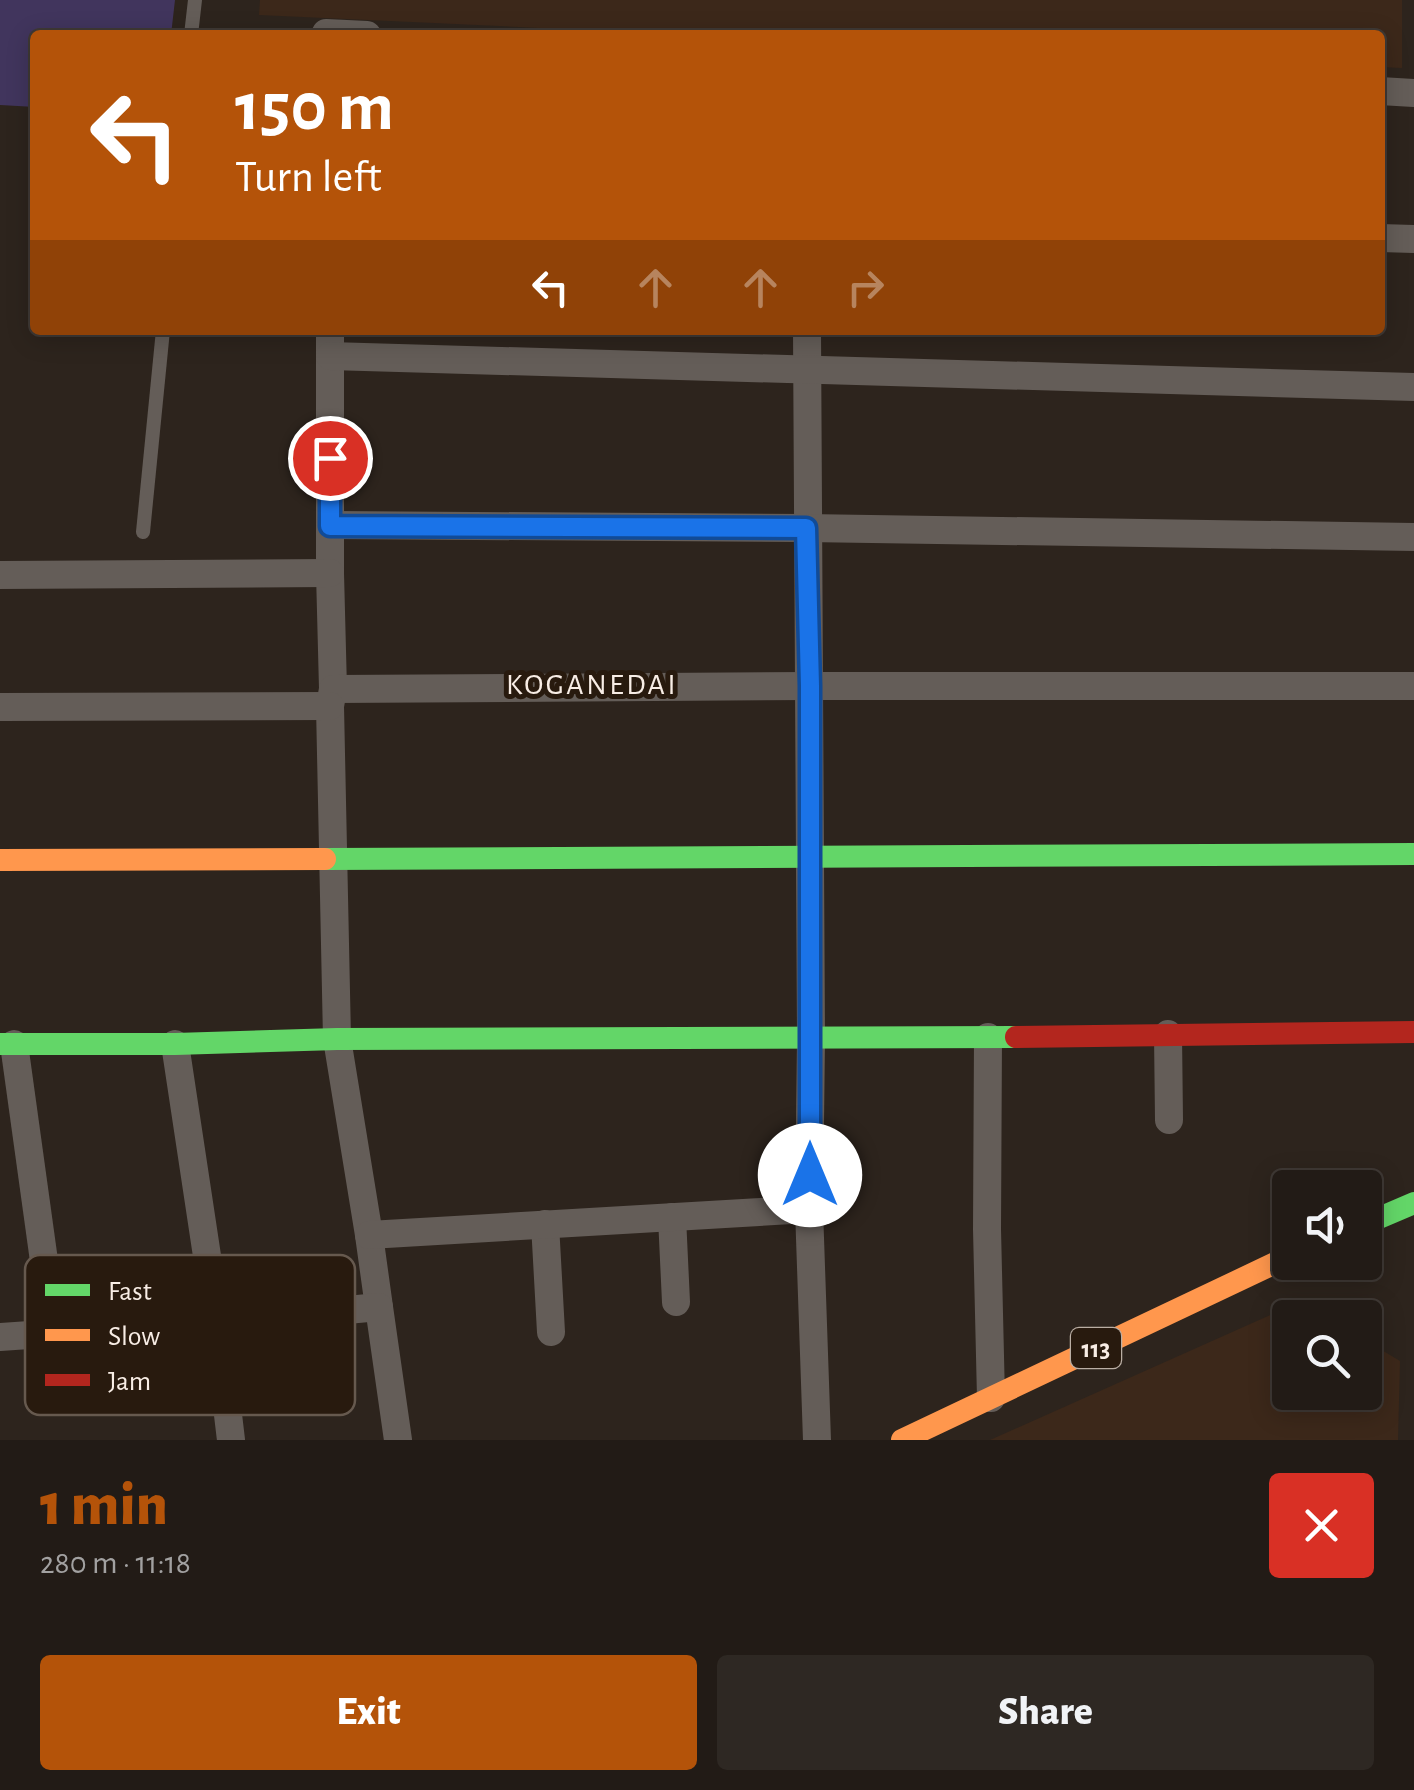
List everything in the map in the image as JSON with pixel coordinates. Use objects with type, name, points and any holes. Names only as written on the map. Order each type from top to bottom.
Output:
[{"type":"main road","points":[[0,860],[1414,854]]},
{"type":"main road","points":[[7,1044],[1414,1032]]},
{"type":"main road","points":[[1382,1217],[1414,1203]]},
{"type":"main road","name":"113","points":[[902,1440],[1272,1265]]},
{"type":"street","points":[[1385,92],[1414,93]]},
{"type":"street","points":[[1385,238],[1414,240]]},
{"type":"street","points":[[807,335],[809,1209],[817,1440]]},
{"type":"street","points":[[398,1440],[370,1235],[337,1039],[332,859],[330,343],[808,368],[1414,386]]},
{"type":"street","points":[[330,526],[1414,537]]},
{"type":"street","points":[[0,575],[330,572]]},
{"type":"street","points":[[0,707],[810,686],[1414,686]]},
{"type":"street","points":[[1168,1034],[1169,1120]]},
{"type":"street","points":[[988,1037],[991,1398]]},
{"type":"street","points":[[7,1044],[41,1255]]},
{"type":"street","points":[[174,1044],[207,1255]]},
{"type":"street","points":[[370,1235],[809,1209]]},
{"type":"street","points":[[672,1216],[676,1302]]},
{"type":"street","points":[[544,1224],[551,1332]]},
{"type":"street","points":[[355,1310],[379,1308]]},
{"type":"street","points":[[0,1336],[25,1335]]},
{"type":"street","points":[[229,1415],[232,1440]]},
{"type":"lane","points":[[192,30],[195,0]]},
{"type":"lane","points":[[144,532],[163,335]]},
{"type":"shaded area","points":[[0,0],[175,0],[172,30],[30,30],[30,107],[0,105]]},
{"type":"shaded area","points":[[260,0],[1402,0],[1402,68],[1385,67],[1385,30],[584,30],[259,15]]},
{"type":"shaded area","points":[[1272,1314],[1272,1410],[1382,1410],[1382,1350],[1400,1361],[1398,1440],[990,1440]]},
{"type":"traffic: fast","points":[[325,859],[1414,854]]},
{"type":"traffic: fast","points":[[0,1044],[1016,1037]]},
{"type":"traffic: fast","points":[[1382,1217],[1414,1203]]},
{"type":"traffic: slow","points":[[0,860],[325,859]]},
{"type":"traffic: slow","points":[[902,1440],[1272,1265]]},
{"type":"traffic: jam","points":[[1016,1037],[1414,1032]]},
{"type":"district","name":"KOGANEDAI","points":[[592,684]]},
{"type":"route","points":[[330,458],[330,526],[806,528],[810,686],[810,1175]]}]
